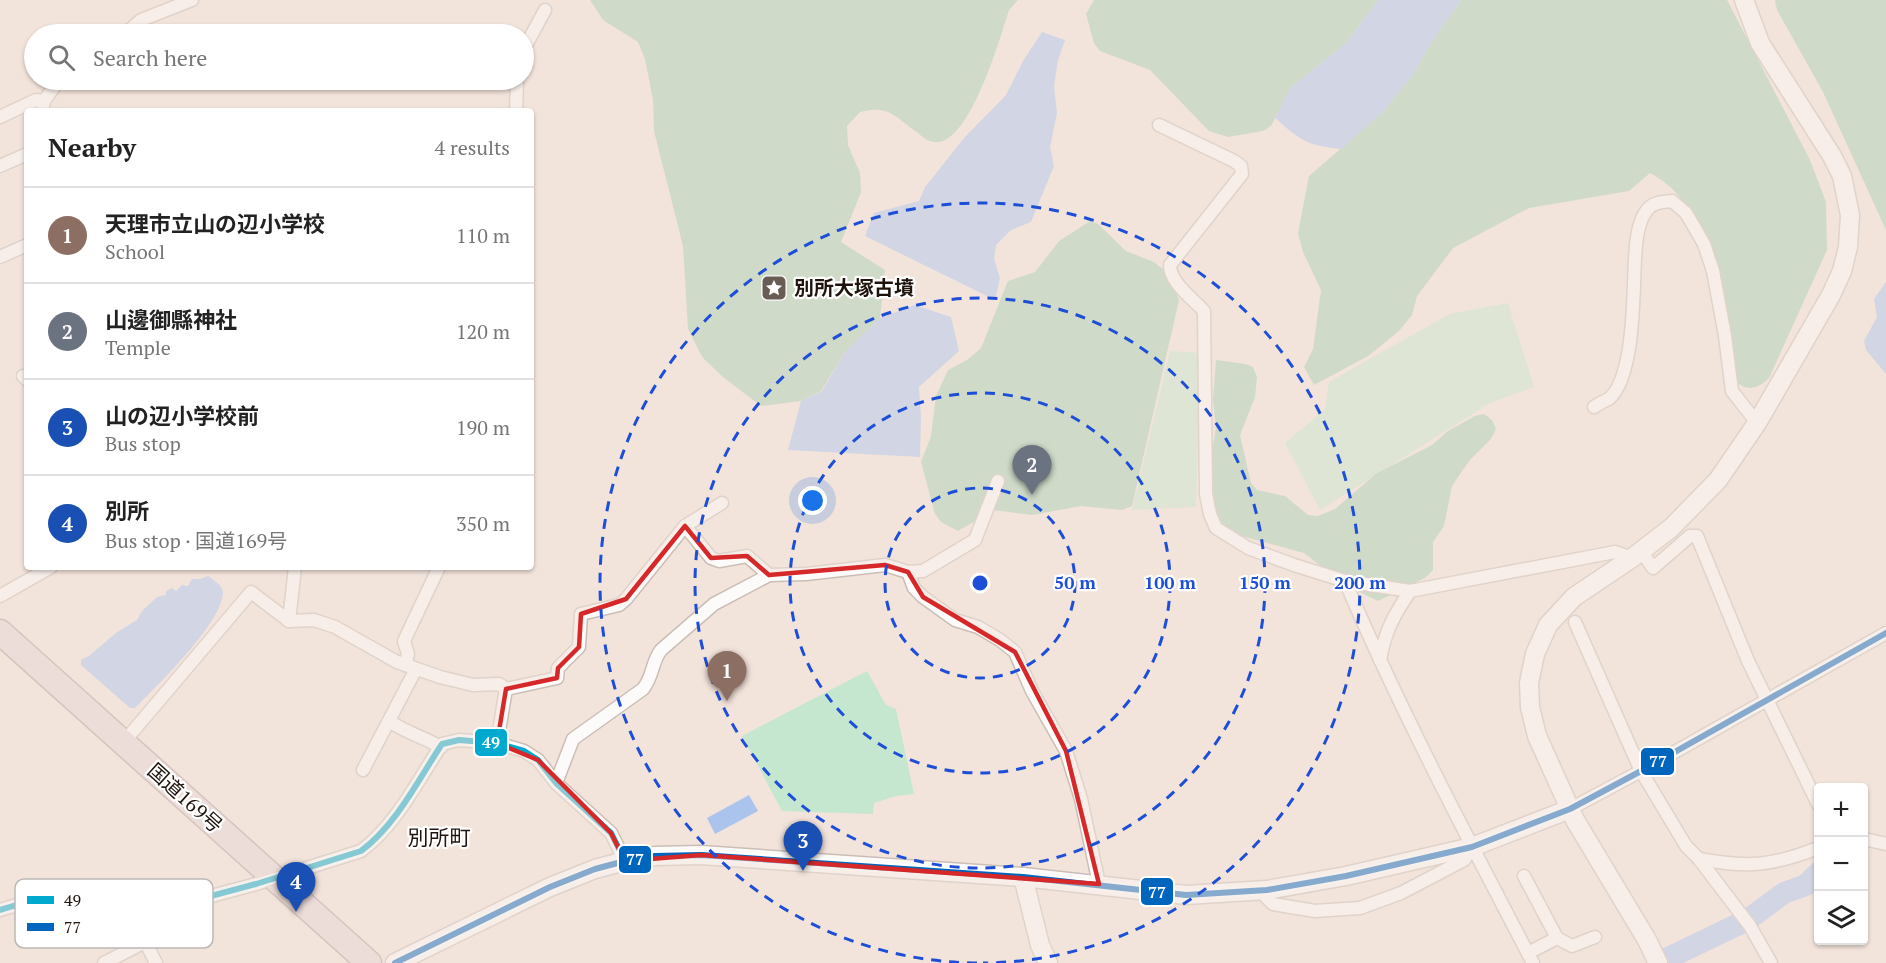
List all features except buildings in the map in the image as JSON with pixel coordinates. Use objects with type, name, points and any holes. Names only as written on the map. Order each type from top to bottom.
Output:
[{"type":"highway","name":"国道169号","points":[[0,632],[369,963]]},
{"type":"street","points":[[136,24],[141,20],[192,0]]},
{"type":"street","points":[[1658,963],[1647,940],[1572,814],[1538,736],[1530,707],[1529,683],[1535,654],[1548,624],[1574,597],[1671,528],[1718,480],[1758,423],[1831,295],[1842,271],[1848,247],[1850,215],[1842,176],[1832,156],[1760,43],[1744,0]]},
{"type":"street","points":[[534,30],[545,10]]},
{"type":"street","points":[[0,117],[36,100],[43,106],[53,90]]},
{"type":"street","points":[[516,108],[517,90]]},
{"type":"street","points":[[1159,125],[1241,166],[1242,174],[1170,265],[1174,279],[1204,311],[1206,494],[1210,514],[1216,528],[1248,548],[1294,565],[1345,581],[1410,591],[1615,552],[1636,554],[1653,568],[1690,536],[1697,536],[1748,661],[1814,796]]},
{"type":"street","points":[[0,166],[24,155]]},
{"type":"street","points":[[1593,407],[1610,398],[1621,380],[1628,356],[1636,239],[1642,219],[1648,208],[1658,202],[1672,201],[1686,213],[1704,244],[1713,271],[1732,391],[1758,423]]},
{"type":"street","points":[[0,257],[24,246]]},
{"type":"street","points":[[556,783],[573,739],[643,689],[651,678],[656,657],[661,650],[714,604],[769,575],[806,574],[885,565],[908,572],[923,571],[975,540],[998,481]]},
{"type":"street","points":[[123,742],[251,592],[289,621],[314,620],[335,627],[410,667],[440,677],[473,685],[499,684],[506,688],[557,678],[558,668],[579,647],[581,614],[619,604],[626,599],[685,526],[722,503]]},
{"type":"street","points":[[685,526],[711,558],[719,561],[747,556],[769,575]]},
{"type":"street","points":[[0,596],[46,570]]},
{"type":"street","points":[[289,621],[295,570]]},
{"type":"street","points":[[363,770],[389,721],[410,667],[404,641],[438,570]]},
{"type":"street","points":[[908,572],[914,588],[923,597],[956,620],[978,627],[1000,640],[1014,652],[1032,691],[1066,751],[1081,799],[1099,884]]},
{"type":"street","points":[[1345,581],[1380,661],[1530,958],[1557,938]]},
{"type":"street","points":[[1380,661],[1384,637],[1393,616],[1410,591]]},
{"type":"street","points":[[1575,622],[1641,771],[1686,846],[1699,859],[1750,926],[1771,963]]},
{"type":"street","points":[[394,963],[550,887],[595,869],[655,856],[701,855],[1023,878],[1099,884],[1186,895],[1259,890],[1346,876],[1472,847],[1572,814],[1641,771],[1886,633]]},
{"type":"street","points":[[497,743],[506,688]]},
{"type":"street","points":[[389,721],[403,731],[419,735],[441,747]]},
{"type":"street","points":[[213,896],[275,879],[361,851],[374,841],[396,815],[442,744],[459,740],[497,743],[524,750],[538,760],[556,783],[612,833],[625,861]]},
{"type":"street","points":[[1868,840],[1886,844]]},
{"type":"street","points":[[1259,890],[1273,904],[1315,911],[1360,908],[1401,893],[1464,860],[1472,847]]},
{"type":"street","points":[[1699,859],[1734,866],[1760,865],[1795,857],[1814,850]]},
{"type":"street","points":[[1524,876],[1557,938],[1572,946],[1595,936]]},
{"type":"street","points":[[1023,878],[1040,945],[1048,963]]},
{"type":"street","points":[[0,910],[15,906]]},
{"type":"street","points":[[104,963],[133,948]]},
{"type":"street","points":[[148,948],[156,963]]},
{"type":"highlighted area","points":[[685,526],[711,558],[747,556],[769,575],[885,565],[908,572],[923,597],[1015,652],[1066,751],[1099,884],[701,855],[625,861],[611,833],[538,760],[497,743],[506,689],[557,678],[558,668],[579,647],[581,614],[626,599]]},
{"type":"green space","points":[[590,0],[1018,0],[1009,10],[990,66],[969,113],[957,130],[944,141],[927,140],[894,115],[884,111],[860,112],[847,126],[848,145],[860,173],[861,192],[841,242],[885,270],[880,318],[845,352],[821,391],[801,401],[761,406],[723,377],[702,357],[688,329],[683,246],[654,131],[653,100],[645,59],[638,42],[603,20]]},
{"type":"green space","points":[[1094,0],[1378,0],[1346,43],[1291,87],[1271,126],[1263,131],[1228,137],[1209,131],[1150,70],[1100,51],[1094,43],[1086,14]]},
{"type":"green space","points":[[1461,0],[1727,0],[1810,160],[1826,202],[1827,250],[1769,378],[1765,382],[1756,387],[1747,388],[1734,379],[1697,225],[1678,195],[1650,173],[1629,191],[1529,208],[1453,248],[1417,296],[1412,315],[1399,331],[1368,356],[1314,385],[1304,367],[1313,349],[1321,290],[1303,252],[1298,233],[1309,176],[1382,113],[1414,73],[1433,40]]},
{"type":"green space","points":[[1775,0],[1886,0],[1886,230],[1823,92],[1777,10]]},
{"type":"green space","points":[[1090,221],[1098,224],[1126,251],[1154,262],[1168,273],[1179,300],[1132,506],[1122,510],[1081,506],[1032,515],[994,510],[958,531],[941,522],[935,514],[921,462],[931,436],[936,396],[948,370],[967,360],[981,348],[1008,281],[1035,272],[1059,241]]},
{"type":"green space","points":[[1508,303],[1534,387],[1490,403],[1320,510],[1285,443],[1325,409],[1329,382],[1449,314]]},
{"type":"green space","points":[[1170,351],[1201,353],[1196,507],[1132,510]]},
{"type":"green space","points":[[1216,360],[1253,367],[1257,377],[1255,397],[1240,435],[1251,483],[1257,490],[1285,496],[1308,515],[1318,516],[1335,509],[1377,473],[1432,445],[1448,431],[1475,416],[1484,414],[1492,420],[1496,429],[1491,439],[1469,461],[1452,486],[1444,526],[1433,542],[1433,570],[1425,578],[1378,601],[1345,585],[1304,553],[1223,531],[1207,496],[1209,467],[1216,428],[1213,399]]},
{"type":"green space","points":[[867,671],[886,705],[896,709],[914,794],[896,796],[874,803],[873,814],[782,811],[742,736]]},
{"type":"water","points":[[1378,0],[1461,0],[1433,40],[1414,73],[1382,113],[1341,149],[1305,141],[1275,118],[1291,87],[1346,43]]},
{"type":"water","points":[[1042,32],[1065,40],[1058,60],[1054,86],[1057,113],[1050,147],[1054,166],[1031,222],[1011,230],[996,245],[994,259],[1000,278],[995,300],[865,236],[874,213],[919,201],[925,187],[964,138],[1006,95],[1023,61]]},
{"type":"water","points":[[1886,282],[1886,374],[1866,350],[1864,341],[1877,317],[1874,299]]},
{"type":"water","points":[[915,305],[951,317],[959,351],[919,387],[920,457],[788,450],[801,401],[822,391],[845,352],[880,318]]},
{"type":"water","points":[[208,576],[219,584],[223,592],[220,605],[212,620],[187,653],[135,708],[130,708],[81,665],[81,660],[117,632],[137,620],[142,611],[157,597],[166,595],[166,591],[172,588],[176,591],[182,585],[188,586],[192,579]]},
{"type":"water","points":[[749,795],[758,811],[715,834],[707,818]]},
{"type":"waterway","points":[[1750,918],[1784,893],[1806,885],[1814,877]]},
{"type":"waterway","points":[[1658,963],[1741,923]]},
{"type":"transit line","name":"77","points":[[395,963],[550,887],[595,869],[655,856],[701,855],[1023,877],[1186,895],[1267,890],[1346,876],[1472,847],[1570,809],[1886,633]]},
{"type":"transit line","name":"49","points":[[213,896],[361,851],[396,815],[442,744],[459,740],[497,743],[524,751],[538,760],[556,783],[611,833],[625,861]]},
{"type":"transit line","name":"49","points":[[0,910],[15,906]]},
{"type":"place","name":"別所大塚古墳","points":[[774,288]]},
{"type":"place","name":"山邊御縣神社","points":[[1032,495]]},
{"type":"place","name":"天理市立山の辺小学校","points":[[727,701]]},
{"type":"place","name":"山の辺小学校前","points":[[803,871]]},
{"type":"place","name":"別所","points":[[296,912]]},
{"type":"district","name":"別所町","points":[[439,838]]}]
